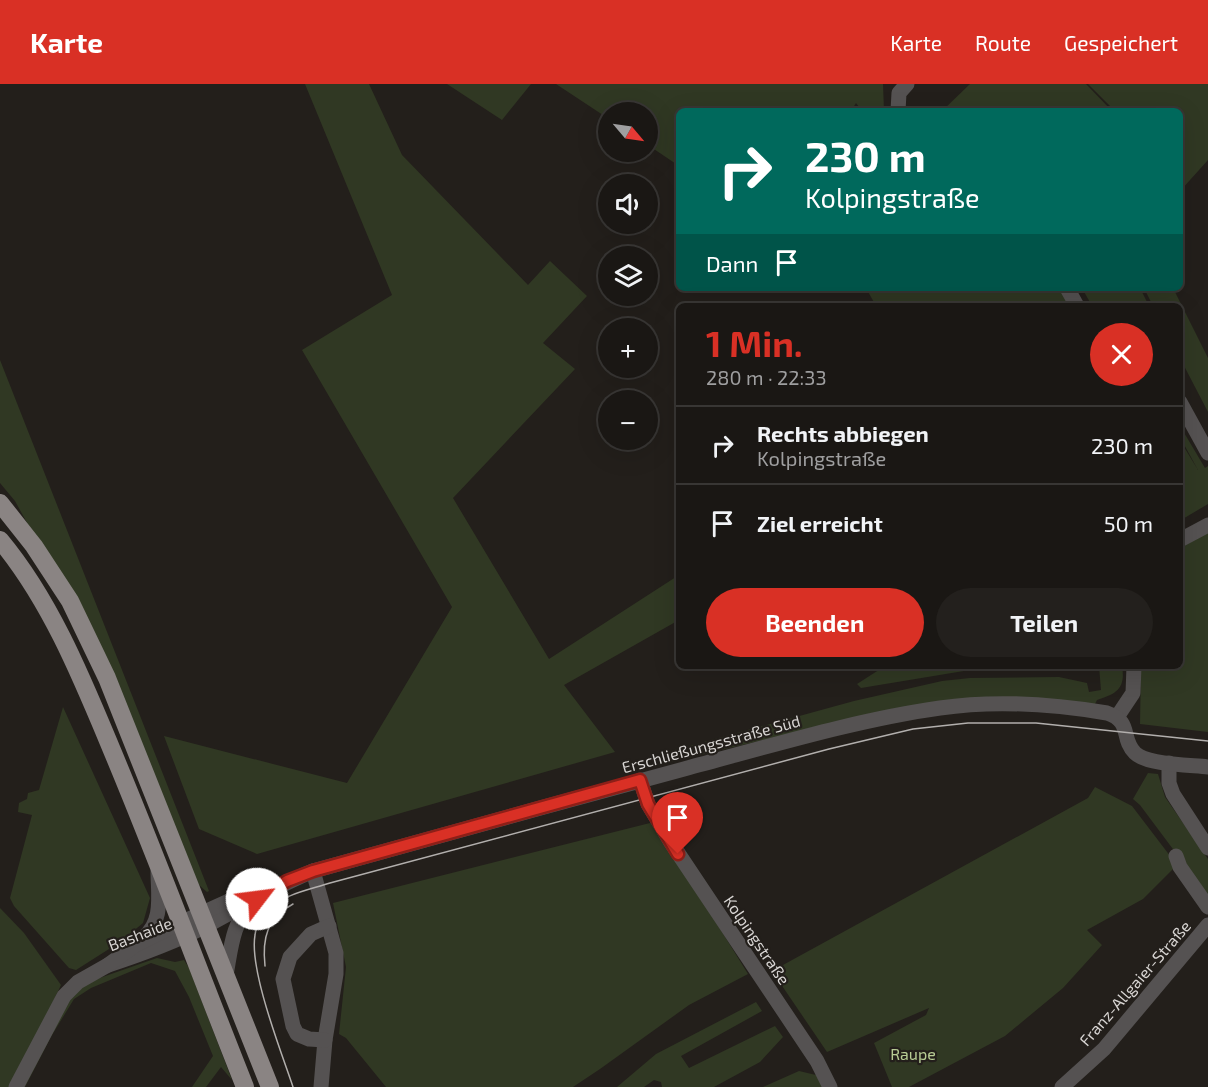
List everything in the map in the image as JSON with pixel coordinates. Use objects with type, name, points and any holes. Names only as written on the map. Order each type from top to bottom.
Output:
[{"type":"main road","points":[[0,503],[34,546],[70,601],[107,678],[270,1087]]},
{"type":"main road","points":[[0,540],[56,625],[98,717],[245,1087]]},
{"type":"street","points":[[898,108],[899,93],[907,84]]},
{"type":"street","points":[[1183,407],[1208,453]]},
{"type":"street","points":[[1183,538],[1208,525]]},
{"type":"street","points":[[1135,669],[1133,693],[1117,717],[1123,723],[1134,753],[1146,759],[1208,767]]},
{"type":"street","name":"Erschließungsstraße Süd","points":[[204,919],[257,899],[287,881],[313,871],[640,780],[866,723],[941,708],[986,704],[1098,711],[1117,717]]},
{"type":"street","points":[[1169,763],[1169,783],[1173,794],[1208,848]]},
{"type":"street","name":"Kolpingstraße","points":[[640,780],[648,804],[670,842],[817,1061],[830,1087]]},
{"type":"street","points":[[1176,856],[1180,867],[1208,907]]},
{"type":"street","name":"Bashaide","points":[[16,1087],[64,996],[78,982],[108,965],[148,934],[158,915],[158,865]]},
{"type":"street","points":[[313,871],[336,953],[336,974],[325,1040],[321,1087]]},
{"type":"street","name":"Erschließungsstraße Süd","points":[[183,929],[269,883],[287,881]]},
{"type":"street","name":"Erschließungsstraße Süd","points":[[226,975],[236,926],[247,908],[257,899]]},
{"type":"street","points":[[325,1040],[309,1039],[297,1034],[293,1026],[283,979],[291,957],[311,934],[329,926]]},
{"type":"street","name":"Franz-Allgaier-Straße","points":[[1062,1087],[1104,1049],[1208,926]]},
{"type":"street","name":"Bashaide","points":[[134,946],[183,929]]},
{"type":"street","name":"Bashaide","points":[[108,965],[154,950],[183,929]]},
{"type":"green space","points":[[305,84],[369,84],[402,155],[528,285],[550,261],[587,296],[543,343],[575,369],[453,498],[549,659],[676,577],[676,622],[564,685],[615,752],[257,854],[199,829],[164,736],[347,783],[452,607],[302,350],[392,295]]},
{"type":"green space","points":[[447,84],[531,84],[502,120]]},
{"type":"green space","points":[[556,84],[883,84],[884,108],[860,108],[856,103],[853,108],[676,108],[676,164],[658,152],[658,102],[598,102],[598,112]]},
{"type":"green space","points":[[970,84],[1086,84],[1109,108],[945,108]]},
{"type":"green space","points":[[1088,84],[1208,84],[1208,160],[1183,188],[1183,108],[1112,108]]},
{"type":"green space","points":[[868,291],[1064,291],[1070,303],[874,303]]},
{"type":"green space","points":[[1084,291],[1142,291],[1148,303],[1090,303]]},
{"type":"green space","points":[[1146,291],[1174,291],[1180,303],[1152,303]]},
{"type":"green space","points":[[1183,308],[1208,358],[1208,412],[1183,364]]},
{"type":"green space","points":[[0,360],[209,891],[207,892],[199,885],[31,530],[15,501],[0,483]]},
{"type":"green space","points":[[1183,431],[1205,468],[1208,466],[1208,504],[1183,519],[1183,445],[1198,470],[1183,443]]},
{"type":"green space","points":[[1208,532],[1208,732],[1140,724],[1141,669],[1183,669],[1183,547]]},
{"type":"green space","points":[[880,669],[976,669],[861,688],[857,684]]},
{"type":"green space","points":[[1099,669],[1122,669],[1121,685],[1118,689],[1097,700],[1095,704],[897,708],[663,764],[660,754],[854,701],[942,681],[970,678],[1059,677],[1087,683],[1089,692],[1101,690]]},
{"type":"green space","points":[[63,707],[150,898],[143,923],[120,942],[76,970],[69,968],[14,906],[10,898],[32,815],[18,812],[19,803],[27,799],[28,793],[39,790]]},
{"type":"green space","points":[[1148,773],[1158,774],[1165,797],[1208,859],[1208,896],[1140,805],[1133,799]]},
{"type":"green space","name":"Raupe","points":[[1095,787],[1132,806],[1177,865],[1143,899],[1087,930],[1102,945],[1063,988],[1005,1036],[909,1087],[892,1087],[874,1043],[926,1015],[929,1008],[827,1052],[772,971],[1088,798]]},
{"type":"green space","points":[[654,822],[748,974],[689,1005],[573,1087],[386,1087],[346,1038],[339,1034],[346,967],[333,903]]},
{"type":"green space","points":[[0,908],[24,933],[61,985],[12,1087],[0,1087]]},
{"type":"green space","points":[[157,958],[175,962],[184,960],[189,968],[232,1080],[221,1067],[206,1087],[192,1087],[213,1056],[189,997],[175,971],[151,963],[91,988],[74,999],[25,1087],[20,1087],[66,1000],[91,981]]},
{"type":"green space","points":[[756,1002],[762,1011],[681,1056],[689,1068],[775,1026],[783,1037],[760,1062],[714,1087],[662,1087],[661,1082],[654,1080],[644,1087],[617,1087],[656,1054]]},
{"type":"green space","points":[[799,1071],[816,1075],[824,1087],[763,1087]]},
{"type":"tram line","points":[[293,1087],[267,1011],[254,950],[256,932],[263,916],[273,905],[297,893],[829,749],[913,729],[968,723],[1036,723],[1208,741]]},
{"type":"tram line","points":[[265,966],[264,946],[268,930],[277,916],[293,904]]},
{"type":"route","points":[[257,899],[287,881],[313,871],[640,780],[648,804],[678,854]]}]
